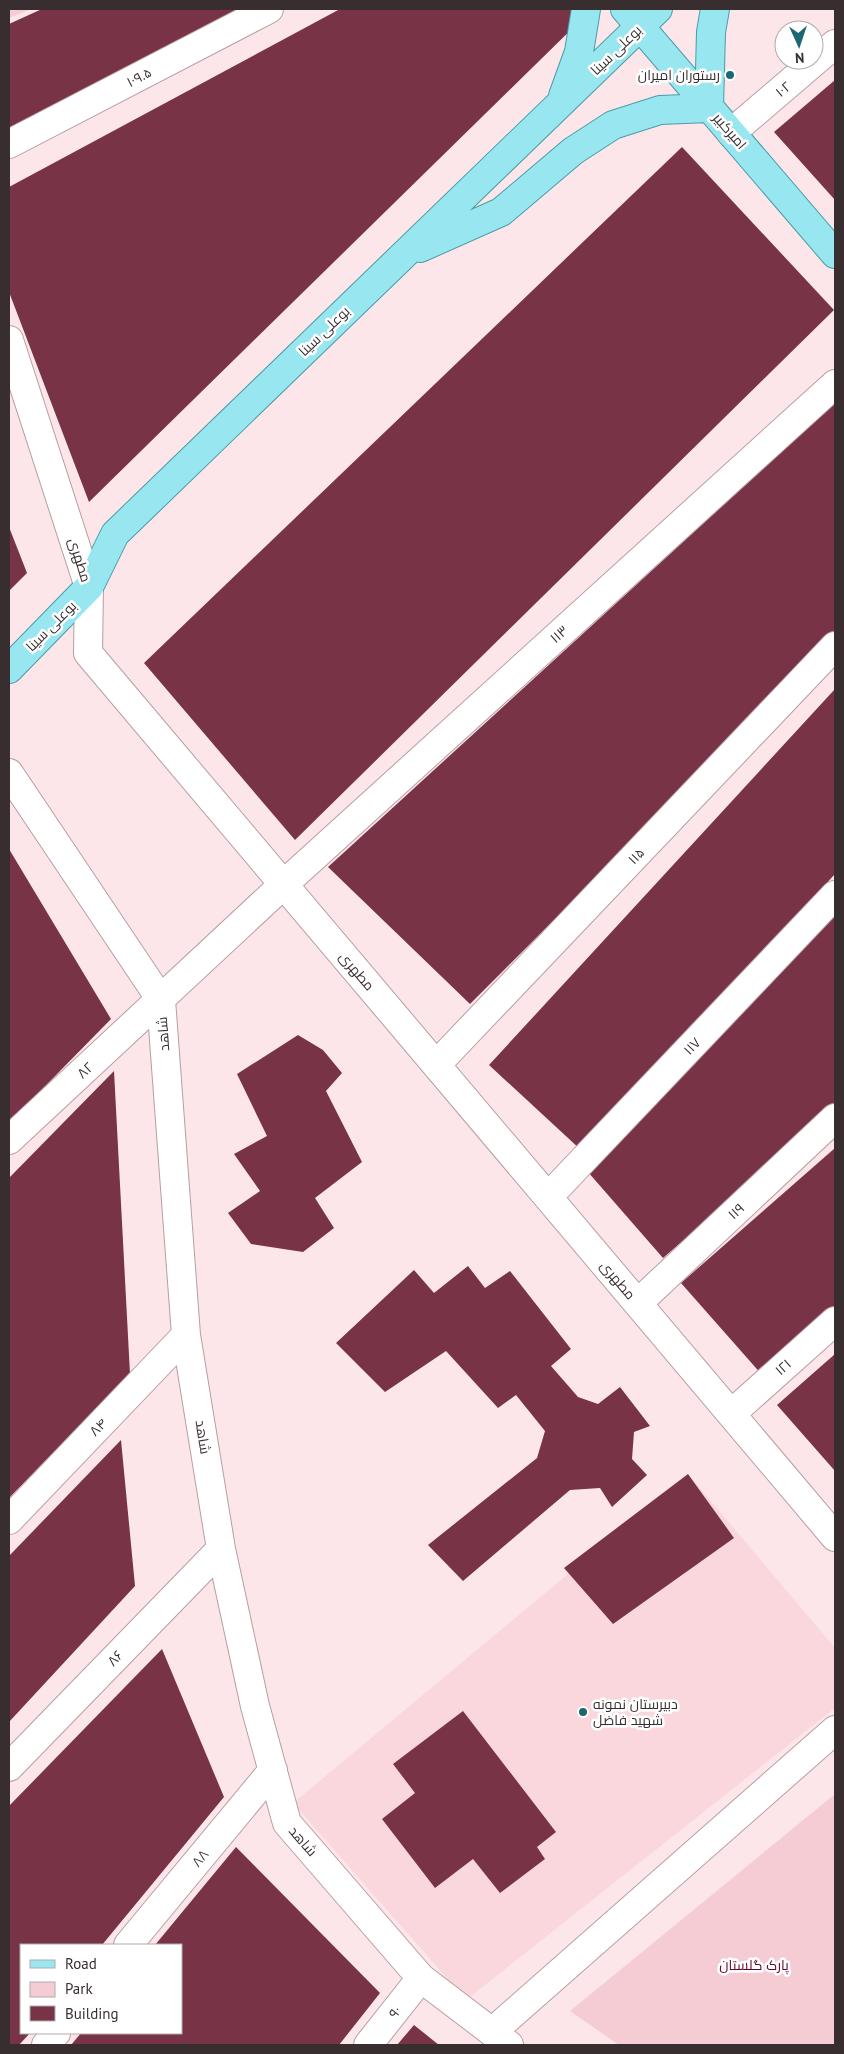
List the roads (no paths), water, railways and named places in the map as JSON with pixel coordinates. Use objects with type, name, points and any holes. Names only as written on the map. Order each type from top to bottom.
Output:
[{"type":"main road","points":[[561,103],[579,52],[586,9]]},
{"type":"main road","points":[[402,256],[501,212],[573,151],[613,125],[660,110],[710,108],[714,9]]},
{"type":"main road","name":"بوعلی سینا","points":[[9,668],[89,587],[115,534],[561,103],[641,15]]},
{"type":"main road","name":"امیرکبیر","points":[[641,15],[710,108],[835,254]]},
{"type":"street","name":"۱۰۹.۵","points":[[9,144],[269,9]]},
{"type":"street","name":"۱۰۲","points":[[731,133],[835,44]]},
{"type":"street","name":"مطهری","points":[[9,340],[16,386],[89,587],[88,654],[732,1414],[831,1524]]},
{"type":"street","name":"۱۱۳","points":[[161,1000],[284,884],[835,384]]},
{"type":"street","name":"۱۱۵","points":[[436,1065],[835,646]]},
{"type":"street","name":"شاهد","points":[[9,774],[161,1000],[186,1335],[221,1548],[255,1706],[288,1823],[421,1978],[501,2039]]},
{"type":"street","name":"۱۱۷","points":[[548,1197],[835,895]]},
{"type":"street","name":"۸۲","points":[[9,1140],[161,1000]]},
{"type":"street","name":"۱۱۹","points":[[638,1303],[835,1118]]},
{"type":"street","name":"۱۲۱","points":[[732,1414],[835,1321]]},
{"type":"street","name":"۸۴","points":[[9,1520],[186,1335]]},
{"type":"street","name":"۸۶","points":[[9,1767],[221,1548]]},
{"type":"street","points":[[501,2039],[835,1730]]},
{"type":"street","name":"۸۸","points":[[129,1944],[273,1770]]},
{"type":"street","name":"۹۰","points":[[368,2045],[421,1978]]},
{"type":"street","points":[[46,2045],[55,2034]]},
{"type":"place","name":"رستوران امیران","points":[[730,75]]},
{"type":"place","name":"دبیرستان نمونه شهید فاضل","points":[[583,1712]]},
{"type":"park label","name":"پارک گلستان","points":[[754,1965]]}]
